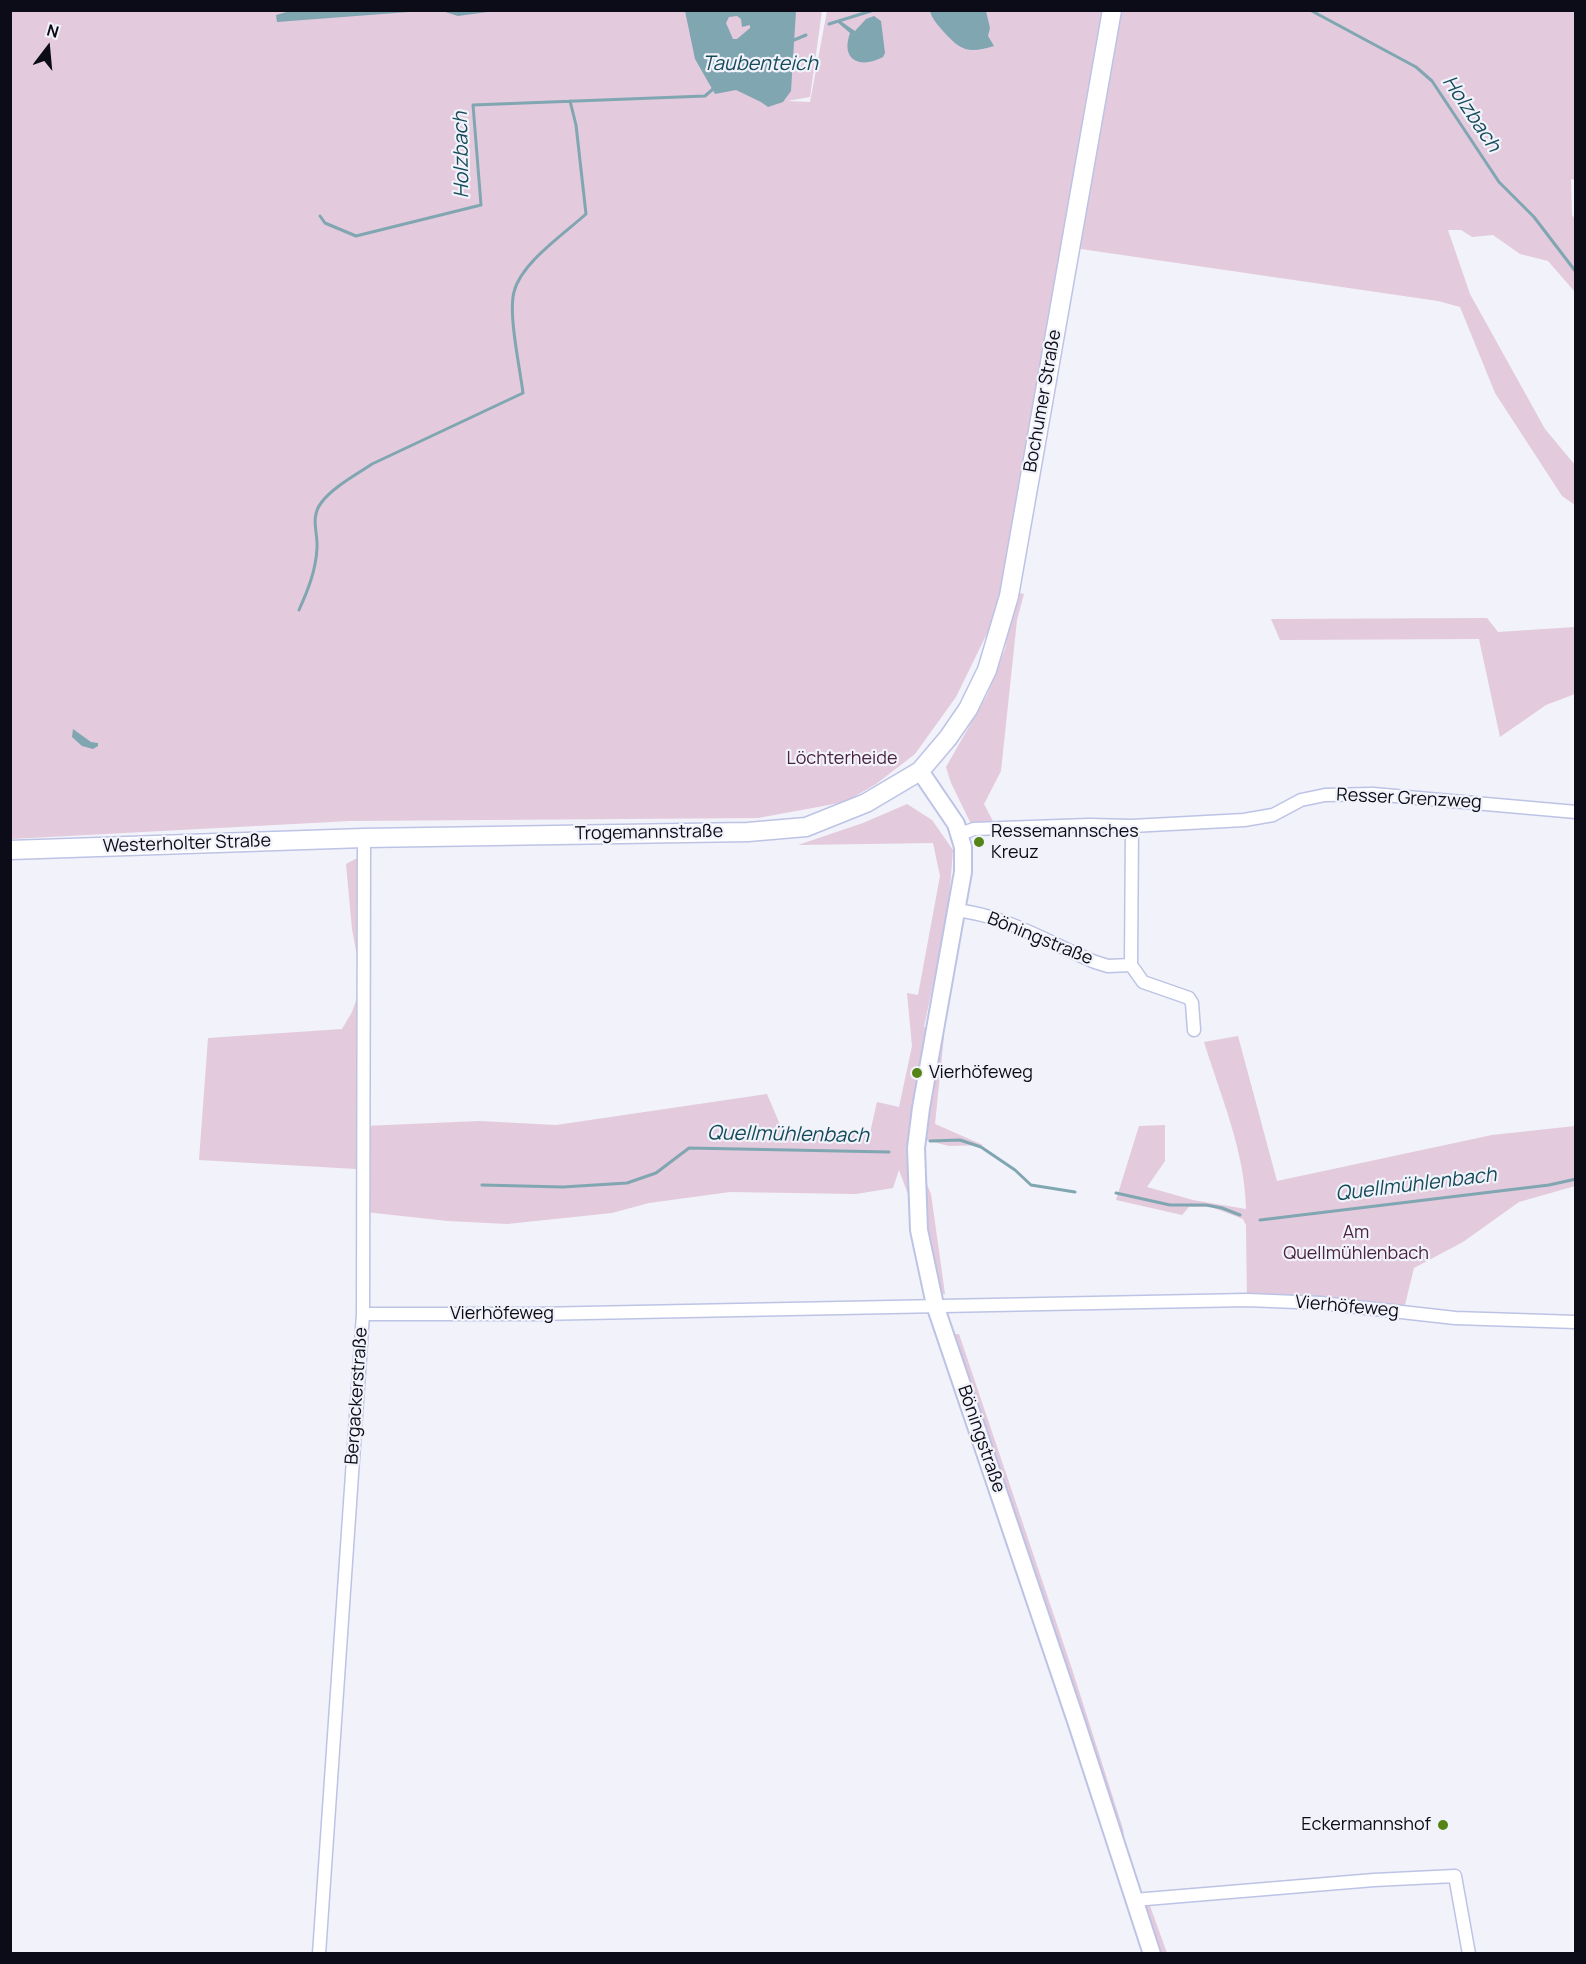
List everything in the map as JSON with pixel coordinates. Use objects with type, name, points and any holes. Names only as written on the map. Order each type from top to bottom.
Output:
[{"type":"main road","name":"Bochumer Straße","points":[[920,771],[948,738],[973,699],[987,670],[1009,596],[1112,10]]},
{"type":"main road","name":"Böningstraße","points":[[920,771],[956,824],[963,847],[963,872],[924,1086],[916,1148],[919,1230],[935,1305],[1152,1953]]},
{"type":"main road","name":"Trogemannstraße","points":[[363,838],[748,832],[806,827],[867,803],[920,771]]},
{"type":"main road","name":"Westerholter Straße","points":[[10,850],[363,838]]},
{"type":"street","name":"Resser Grenzweg","points":[[960,834],[974,829],[1089,825],[1132,826],[1244,820],[1273,815],[1301,800],[1325,795],[1373,794],[1575,812]]},
{"type":"street","points":[[1132,826],[1131,965],[1143,982],[1184,994],[1189,998],[1192,1003],[1194,1030]]},
{"type":"street","name":"Bergackerstraße","points":[[319,1953],[363,1314],[363,838]]},
{"type":"street","name":"Böningstraße","points":[[955,910],[975,912],[1002,921],[1095,962],[1108,966],[1131,965]]},
{"type":"street","name":"Vierhöfeweg","points":[[363,1314],[535,1314],[1247,1300],[1320,1304],[1455,1318],[1575,1322]]},
{"type":"street","points":[[1134,1900],[1374,1880],[1455,1876],[1469,1953]]},
{"type":"green space","name":"Löchterheide","points":[[11,11],[822,11],[810,97],[787,101],[810,102],[827,11],[1575,11],[1575,180],[1571,179],[1572,215],[1576,221],[1575,292],[1548,261],[1520,254],[1493,235],[1472,237],[1461,230],[1448,230],[1470,294],[1545,429],[1575,465],[1575,505],[1562,496],[1495,393],[1460,307],[1438,301],[1081,249],[1062,238],[997,613],[956,697],[915,754],[876,784],[845,802],[758,818],[350,821],[11,839]]},
{"type":"green space","points":[[1016,592],[1024,594],[1017,620],[1001,771],[984,804],[995,825],[972,826],[951,783],[946,767],[987,695],[1005,649]]},
{"type":"green space","points":[[1487,618],[1498,632],[1575,627],[1575,694],[1546,705],[1500,737],[1479,639],[1280,640],[1271,619]]},
{"type":"green space","points":[[907,804],[932,820],[953,850],[948,913],[924,1027],[944,1036],[935,1124],[983,1145],[949,1146],[913,1137],[931,1194],[945,1294],[925,1295],[912,1234],[909,1197],[899,1170],[893,1188],[856,1194],[730,1192],[649,1203],[612,1213],[507,1224],[448,1221],[365,1212],[364,1126],[479,1121],[556,1125],[767,1094],[784,1134],[870,1133],[877,1102],[899,1107],[912,1046],[907,993],[918,995],[940,876],[933,843],[798,845],[863,823]]},
{"type":"green space","points":[[363,855],[356,1169],[199,1160],[208,1038],[342,1029],[352,1012],[358,995],[358,961],[352,929],[346,864]]},
{"type":"green space","name":"Am Quellmühlenbach","points":[[1238,1036],[1277,1181],[1492,1135],[1575,1126],[1575,1186],[1519,1202],[1463,1242],[1414,1268],[1403,1313],[1247,1300],[1246,1225],[1243,1219],[1211,1207],[1189,1207],[1182,1215],[1116,1200],[1139,1126],[1165,1125],[1165,1161],[1147,1187],[1193,1200],[1246,1209],[1245,1187],[1237,1145],[1204,1042]]},
{"type":"green space","points":[[941,1334],[959,1334],[1072,1669],[1123,1829],[1129,1871],[1150,1906],[1167,1953],[1143,1953],[975,1442],[962,1413]]},
{"type":"water","points":[[294,10],[422,11],[277,22],[276,15]]},
{"type":"water","points":[[442,11],[495,11],[458,16]]},
{"type":"water","name":"Taubenteich","points":[[685,11],[796,11],[791,91],[783,102],[768,107],[736,90],[715,94],[695,59]],"holes":[[[737,16],[741,19],[742,27],[750,25],[750,28],[737,39],[733,39],[726,23],[729,17]]]},
{"type":"water","points":[[930,11],[986,11],[990,28],[988,36],[994,46],[978,50],[960,47],[939,26]]},
{"type":"water","points":[[874,16],[881,21],[885,53],[883,57],[875,61],[854,60],[848,50],[850,33],[836,21],[839,20],[855,31],[866,19]]},
{"type":"water","points":[[73,729],[91,742],[98,743],[98,746],[93,749],[82,746],[72,737]]},
{"type":"waterway","name":"Holzbach","points":[[829,24],[874,10]]},
{"type":"waterway","name":"Holzbach","points":[[1310,10],[1416,67],[1432,81],[1499,182],[1534,217],[1576,272]]},
{"type":"waterway","name":"Holzbach","points":[[794,40],[806,35]]},
{"type":"waterway","name":"Holzbach","points":[[320,216],[325,223],[356,236],[481,205],[473,105],[705,96],[713,89]]},
{"type":"waterway","points":[[299,610],[315,564],[316,514],[326,497],[372,464],[523,393],[513,327],[514,292],[518,281],[534,260],[586,214],[576,125],[570,101]]},
{"type":"waterway","name":"Quellmühlenbach","points":[[930,1141],[960,1140],[981,1147],[1015,1170],[1031,1185],[1075,1192]]},
{"type":"waterway","name":"Quellmühlenbach","points":[[482,1185],[563,1187],[627,1183],[656,1173],[689,1148],[889,1152]]},
{"type":"waterway","name":"Quellmühlenbach","points":[[1260,1220],[1549,1185],[1576,1179]]},
{"type":"waterway","name":"Quellmühlenbach","points":[[1116,1193],[1170,1205],[1206,1205],[1240,1215]]},
{"type":"place","name":"Ressemannsches Kreuz","points":[[979,842]]},
{"type":"place","name":"Vierhöfeweg","points":[[917,1073]]},
{"type":"place","name":"Eckermannshof","points":[[1443,1825]]}]
